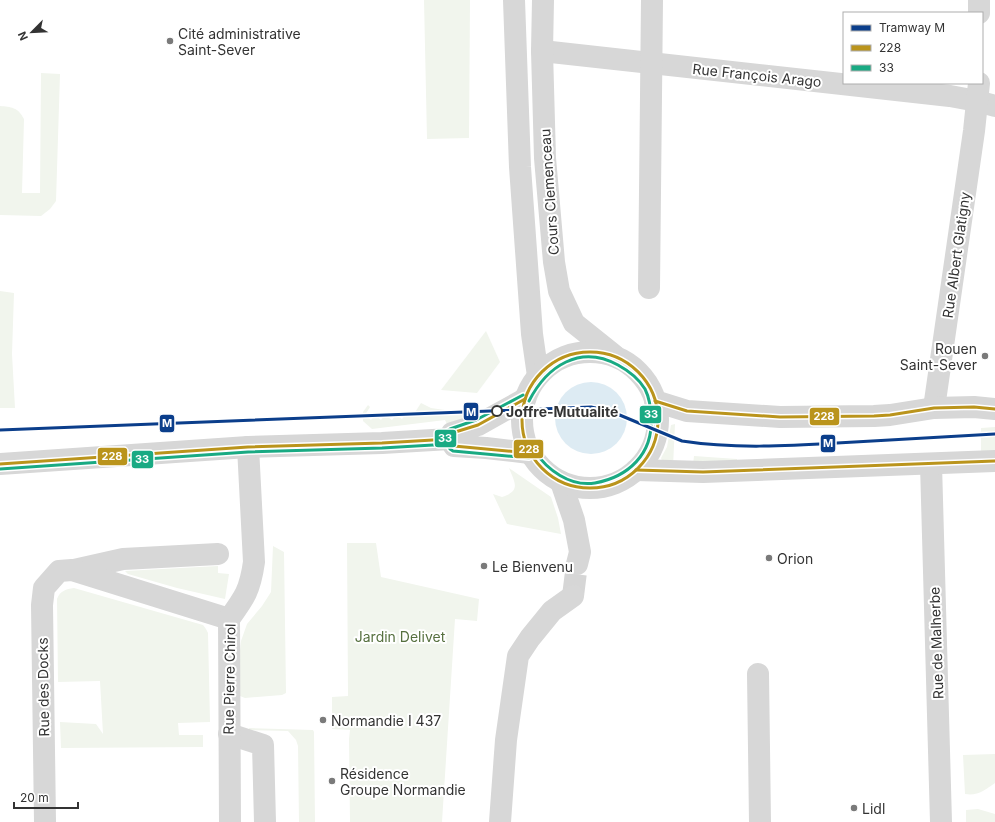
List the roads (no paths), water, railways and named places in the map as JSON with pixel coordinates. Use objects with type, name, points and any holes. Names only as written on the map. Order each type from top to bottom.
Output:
[{"type":"street","name":"Cours Clemenceau","points":[[514,0],[520,167],[532,334],[538,376]]},
{"type":"street","name":"Cours Clemenceau","points":[[543,0],[542,51],[545,158],[554,262],[559,292],[574,323],[618,358]]},
{"type":"street","points":[[649,288],[652,0]]},
{"type":"street","points":[[979,0],[980,12]]},
{"type":"street","name":"Rue François Arago","points":[[542,51],[950,96],[984,97]]},
{"type":"street","name":"Rue Albert Glatigny","points":[[934,408],[984,97]]},
{"type":"street","points":[[593,352],[618,358],[632,367],[644,379],[652,393],[655,401],[658,423],[654,444],[646,458],[636,470],[618,483],[601,488],[581,488],[561,482],[543,470],[530,453],[525,442],[522,428],[522,411],[525,399],[532,384],[538,376],[555,362],[567,356],[593,352]]},
{"type":"street","points":[[525,399],[478,425],[452,433],[450,439],[454,446],[530,453]]},
{"type":"street","points":[[655,401],[687,411],[780,417],[890,415],[934,408],[974,407],[995,409]]},
{"type":"street","points":[[0,464],[248,447],[382,443],[450,439]]},
{"type":"street","name":"Rue Pierre Chirol","points":[[230,822],[229,619],[244,598],[252,580],[254,562],[248,447]]},
{"type":"street","points":[[636,470],[703,472],[995,461]]},
{"type":"street","name":"Rue de Malherbe","points":[[931,464],[941,822]]},
{"type":"street","points":[[561,482],[574,520],[579,558]]},
{"type":"street","name":"Rue des Docks","points":[[45,822],[42,600],[44,588],[59,571],[72,570],[123,559],[218,554]]},
{"type":"street","points":[[72,570],[229,619]]},
{"type":"street","points":[[500,822],[506,740],[518,656],[530,638],[552,611],[573,596]]},
{"type":"street","points":[[758,674],[760,822]]},
{"type":"street","points":[[229,734],[263,745],[265,822]]},
{"type":"tunnel","points":[[573,596],[577,564]]},
{"type":"tram line","name":"M","points":[[0,430],[591,407],[610,411],[682,441],[701,444],[740,446],[798,445],[995,434]]},
{"type":"place","name":"Cité administrative Saint-Sever","points":[[170,41]]},
{"type":"place","name":"Rouen Saint-Sever","points":[[985,356]]},
{"type":"place","name":"Joffre-Mutualité","points":[[497,411]]},
{"type":"place","name":"Orion","points":[[769,558]]},
{"type":"place","name":"Le Bienvenu","points":[[484,566]]},
{"type":"place","name":"Normandie I 437","points":[[323,720]]},
{"type":"place","name":"Résidence Groupe Normandie","points":[[332,781]]},
{"type":"place","name":"Lidl","points":[[854,808]]},
{"type":"park label","name":"Jardin Delivet","points":[[400,636]]}]
